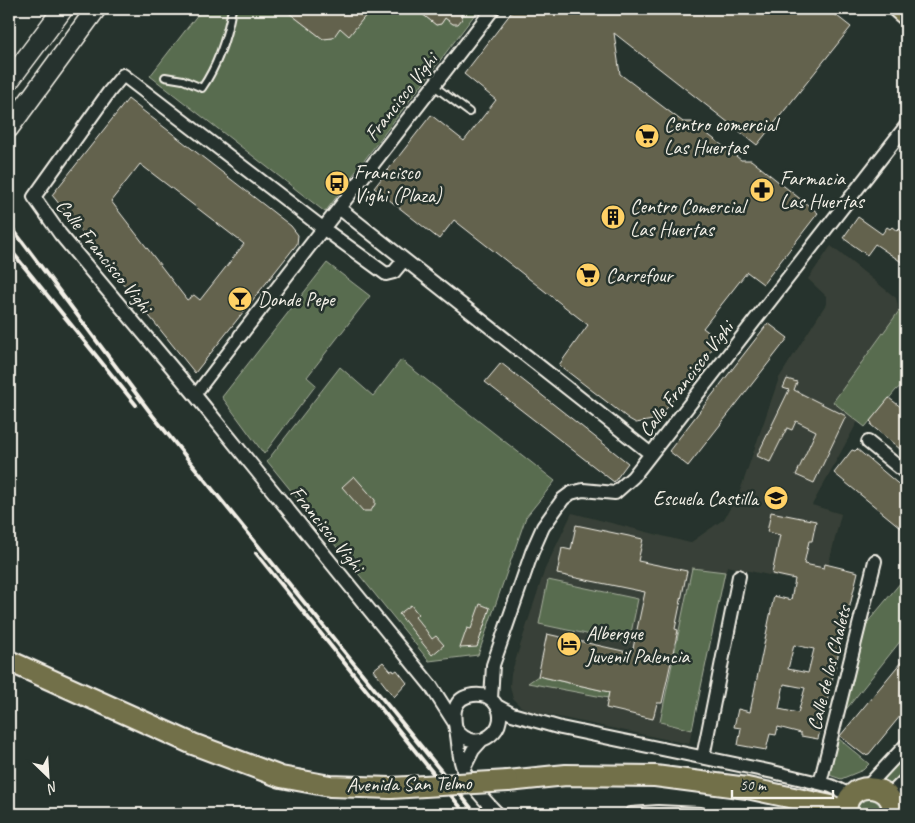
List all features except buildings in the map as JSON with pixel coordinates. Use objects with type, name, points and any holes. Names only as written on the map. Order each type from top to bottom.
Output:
[{"type":"main road","points":[[9,81],[63,9]]},
{"type":"main road","points":[[9,128],[96,9]]},
{"type":"main road","points":[[899,9],[906,15]]},
{"type":"main road","name":"Avenida San Telmo","points":[[9,661],[193,744],[281,777],[330,786],[391,788],[508,781],[566,775],[656,776],[848,803],[878,789],[893,809]]},
{"type":"street","name":"Francisco Vighi","points":[[339,208],[493,9]]},
{"type":"street","name":"Calle Francisco Vighi","points":[[195,395],[60,234],[34,197],[123,75],[324,229],[386,274],[394,272],[404,260]]},
{"type":"street","name":"Calle Francisco Vighi","points":[[339,208],[651,454],[906,126]]},
{"type":"street","points":[[195,395],[339,208]]},
{"type":"street","name":"Francisco Vighi","points":[[195,395],[431,686],[455,725]]},
{"type":"street","points":[[868,442],[906,473]]},
{"type":"street","points":[[498,814],[464,770],[458,749],[455,725],[456,706],[482,684],[493,666],[532,552],[544,526],[563,499],[571,493],[583,490],[615,492],[633,477],[651,454]]},
{"type":"street","name":"Calle de los Chalets","points":[[820,783],[875,562]]},
{"type":"street","points":[[703,757],[739,576]]},
{"type":"street","points":[[464,770],[470,755],[482,740],[490,736],[497,729],[500,721],[494,703],[493,666]]},
{"type":"street","name":"Francisco Vighi","points":[[431,686],[442,695],[451,698],[467,697]]},
{"type":"street","points":[[467,697],[477,694],[512,714],[561,728],[820,783],[830,786],[848,803],[906,745]]},
{"type":"street","points":[[455,725],[467,739],[482,740]]},
{"type":"street","points":[[893,809],[906,779]]},
{"type":"street","points":[[631,814],[658,812],[701,814]]},
{"type":"lane","points":[[166,77],[184,80],[202,88],[208,80],[228,33],[232,9]]},
{"type":"lane","points":[[434,86],[469,112]]},
{"type":"shaded area","name":"Escuela Castilla","points":[[831,246],[896,298],[899,311],[833,401],[858,421],[812,505],[841,514],[823,587],[727,566],[689,744],[529,711],[520,706],[513,699],[510,686],[511,674],[545,569],[572,513],[690,543],[724,519],[740,491],[779,378],[826,304],[826,296],[808,279]]},
{"type":"green space","points":[[202,9],[284,9],[323,39],[328,36],[331,39],[340,28],[347,34],[351,33],[371,9],[416,9],[436,25],[441,24],[445,18],[453,24],[458,23],[462,19],[461,13],[456,9],[479,9],[325,212],[150,76]]},
{"type":"green space","points":[[327,263],[370,296],[307,377],[316,385],[264,454],[222,397]]},
{"type":"green space","points":[[899,311],[906,317],[906,390],[901,386],[896,390],[865,427],[833,402]]},
{"type":"green space","points":[[401,360],[555,481],[526,517],[478,655],[429,661],[267,461],[340,367],[373,396]]},
{"type":"green space","points":[[692,568],[725,572],[692,730],[660,722]]},
{"type":"green space","points":[[906,576],[906,634],[844,712],[867,623]]},
{"type":"green space","points":[[548,580],[638,599],[629,643],[539,624]]},
{"type":"green space","points":[[538,676],[609,692],[608,698],[528,683]]},
{"type":"green space","points":[[838,738],[869,764],[863,770],[841,779],[829,775]]},
{"type":"green space","points":[[906,745],[906,779],[888,797],[866,788]]},
{"type":"green space","points":[[870,799],[879,804],[881,814],[858,814],[860,804]]},
{"type":"railway","points":[[9,224],[153,416],[476,814]]},
{"type":"railway","points":[[9,248],[136,405]]},
{"type":"railway","points":[[256,553],[466,814]]},
{"type":"place","name":"Centro comercial Las Huertas","points":[[647,136]]},
{"type":"place","name":"Francisco Vighi (Plaza)","points":[[337,183]]},
{"type":"place","name":"Farmacia Las Huertas","points":[[762,190]]},
{"type":"place","name":"Centro Comercial Las Huertas","points":[[613,217]]},
{"type":"place","name":"Carrefour","points":[[588,275]]},
{"type":"place","name":"Donde Pepe","points":[[240,299]]},
{"type":"place","name":"Escuela Castilla","points":[[776,498]]},
{"type":"place","name":"Albergue Juvenil Palencia","points":[[569,644]]}]
